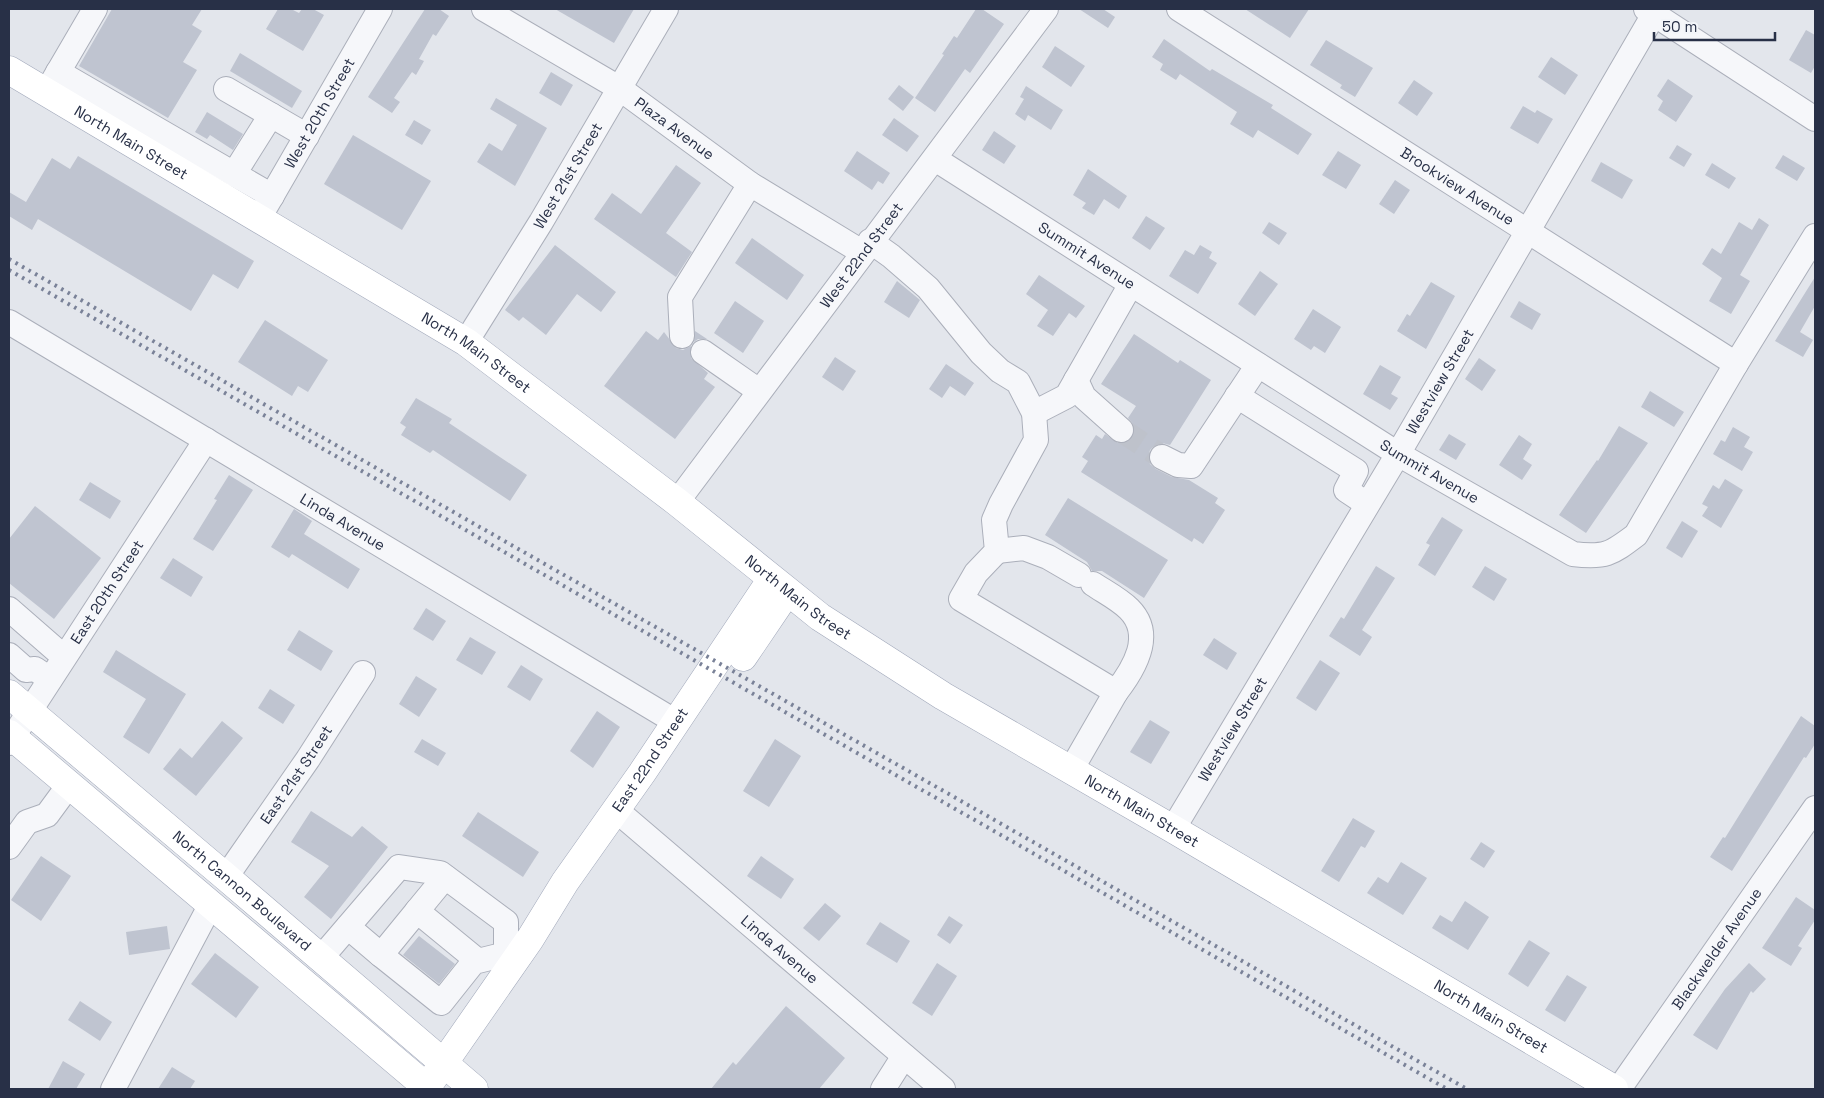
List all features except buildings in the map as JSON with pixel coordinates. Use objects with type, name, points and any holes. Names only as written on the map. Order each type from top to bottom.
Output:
[{"type":"main road","name":"North Main Street","points":[[9,70],[53,82],[266,207],[466,342],[677,502],[779,586],[842,632],[943,696],[1614,1089]]},
{"type":"main road","name":"East 22nd Street","points":[[623,815],[676,722],[779,586]]},
{"type":"main road","name":"East 22nd Street","points":[[427,1089],[510,958],[530,939],[565,882],[623,815],[779,586]]},
{"type":"main road","name":"North Cannon Boulevard","points":[[9,694],[474,1089]]},
{"type":"main road","points":[[10,738],[427,1089]]},
{"type":"street","points":[[53,82],[95,9]]},
{"type":"street","name":"West 20th Street","points":[[266,207],[380,9]]},
{"type":"street","name":"Plaza Avenue","points":[[484,9],[619,88],[750,184],[866,246],[891,256],[928,288],[981,353],[1000,371],[1018,382],[1034,413]]},
{"type":"street","name":"West 21st Street","points":[[466,342],[541,222],[666,9]]},
{"type":"street","name":"West 22nd Street","points":[[677,502],[866,246],[935,160],[1046,9]]},
{"type":"street","name":"Brookview Avenue","points":[[1179,9],[1736,364]]},
{"type":"street","points":[[1653,10],[1815,119]]},
{"type":"street","name":"Westview Street","points":[[1173,829],[1398,454],[1528,232],[1653,10]]},
{"type":"street","points":[[226,89],[307,136]]},
{"type":"street","points":[[234,174],[270,115]]},
{"type":"street","name":"Summit Avenue","points":[[935,160],[1398,454],[1573,554],[1594,557],[1614,552],[1636,535],[1736,364],[1815,236]]},
{"type":"street","points":[[206,172],[234,174],[266,207]]},
{"type":"street","points":[[682,336],[680,297],[750,184]]},
{"type":"street","points":[[997,551],[994,520],[1036,440],[1034,413],[1067,396],[1131,284]]},
{"type":"street","name":"Linda Avenue","points":[[9,322],[676,722]]},
{"type":"street","points":[[703,352],[760,391]]},
{"type":"street","points":[[1162,457],[1178,465],[1190,466],[1258,364]]},
{"type":"street","points":[[1076,380],[1084,397],[1121,430]]},
{"type":"street","points":[[1237,396],[1356,471],[1346,490],[1367,504]]},
{"type":"street","name":"East 20th Street","points":[[10,738],[206,440]]},
{"type":"street","points":[[1071,770],[1116,692],[1133,670],[1141,649],[1140,627],[1129,609],[1048,557],[1024,548],[997,551],[976,573],[961,599],[1116,692]]},
{"type":"street","points":[[9,609],[64,657]]},
{"type":"street","points":[[9,654],[26,670],[35,669],[50,679]]},
{"type":"street","name":"East 21st Street","points":[[226,877],[308,759],[363,673]]},
{"type":"street","points":[[9,847],[27,822],[47,815],[68,785]]},
{"type":"street","name":"Blackwelder Avenue","points":[[1619,1089],[1815,808]]},
{"type":"street","name":"Linda Avenue","points":[[623,815],[943,1089]]},
{"type":"street","points":[[321,958],[399,867],[440,873],[506,922],[510,958],[478,961],[416,911]]},
{"type":"street","points":[[381,955],[445,877]]},
{"type":"street","points":[[113,1089],[210,906]]},
{"type":"street","points":[[348,927],[440,1003],[476,959]]},
{"type":"street","points":[[882,1089],[904,1056]]},
{"type":"tunnel","points":[[1121,430],[1162,457]]},
{"type":"railway","points":[[9,259],[1467,1089]]},
{"type":"railway","points":[[9,270],[1447,1089]]}]
